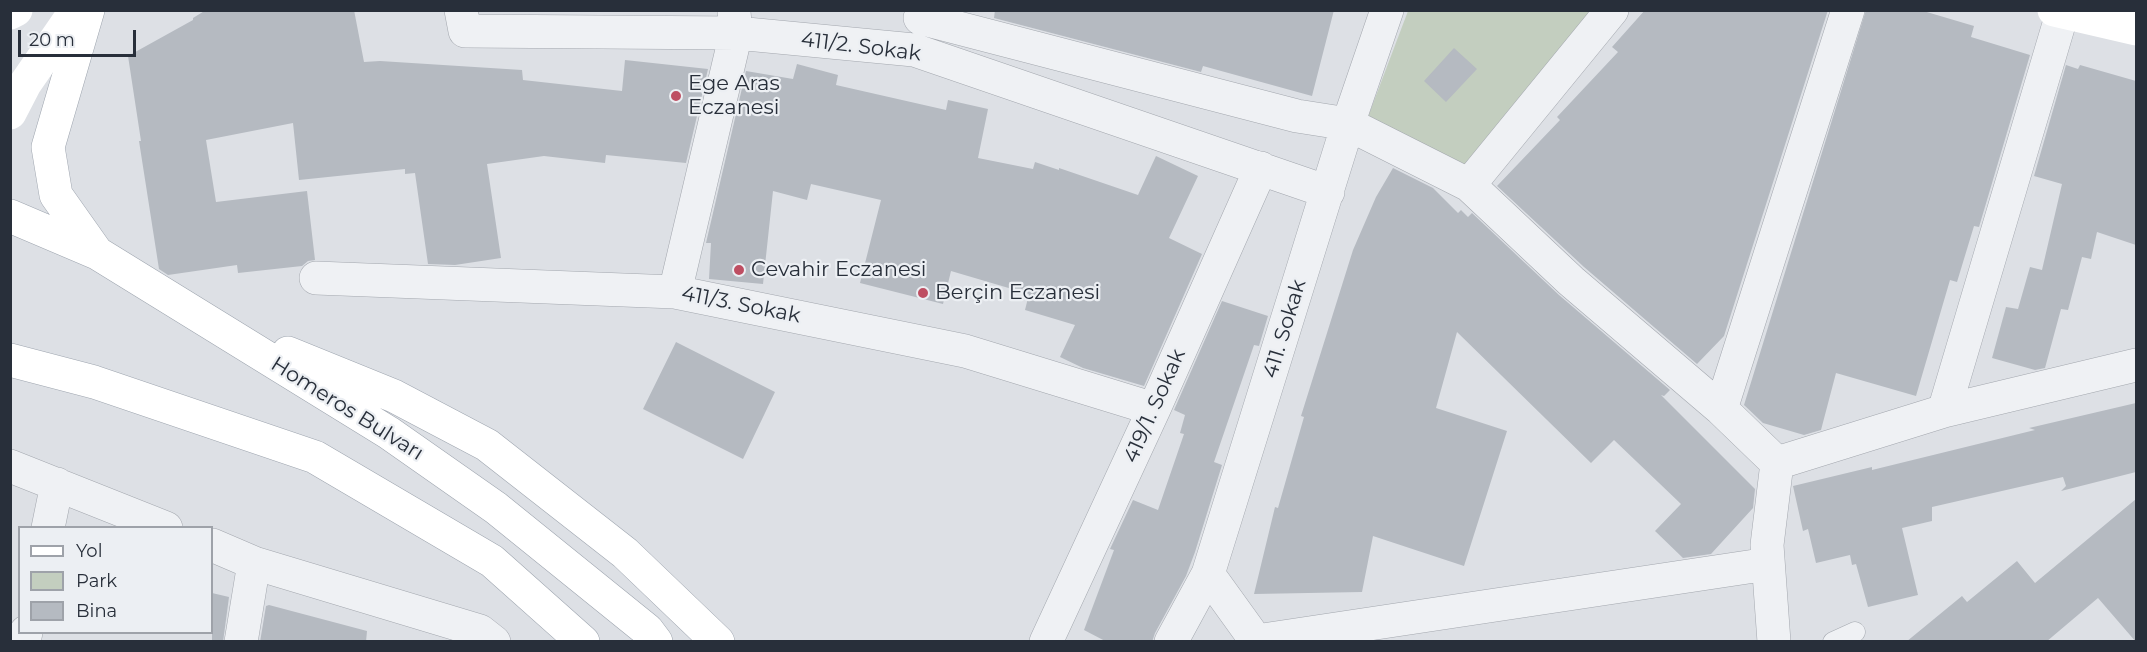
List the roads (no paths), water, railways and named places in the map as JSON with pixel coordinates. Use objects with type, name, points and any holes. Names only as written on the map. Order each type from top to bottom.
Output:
[{"type":"main road","points":[[10,13],[16,10]]},
{"type":"main road","points":[[10,113],[24,84],[76,10]]},
{"type":"main road","points":[[88,10],[48,147],[56,195],[97,253]]},
{"type":"main road","points":[[2062,12],[2136,30]]},
{"type":"main road","name":"Homeros Bulvarı","points":[[10,216],[97,253],[389,433],[496,508],[647,630],[656,642]]},
{"type":"main road","points":[[198,316],[394,396],[487,445],[625,553],[718,642]]},
{"type":"main road","points":[[10,360],[94,382],[315,457],[492,561],[584,642]]},
{"type":"street","name":"411/2. Sokak","points":[[461,10],[465,31],[735,22],[919,26],[1261,168],[1328,192]]},
{"type":"street","name":"411. Sokak","points":[[1171,642],[1208,574],[1348,124],[1387,10]]},
{"type":"street","points":[[1469,185],[1612,10]]},
{"type":"street","points":[[1721,408],[1848,10]]},
{"type":"street","points":[[1944,411],[2062,12]]},
{"type":"street","points":[[675,292],[735,22]]},
{"type":"street","points":[[919,26],[1297,116],[1348,124],[1469,185],[1571,281],[1721,408],[1777,464]]},
{"type":"street","name":"419/1. Sokak","points":[[1046,642],[1154,409],[1261,168]]},
{"type":"street","name":"411/3. Sokak","points":[[316,278],[675,292],[965,351],[1154,409]]},
{"type":"street","points":[[1777,464],[1944,411],[2136,365]]},
{"type":"street","points":[[1774,642],[1767,545],[1777,464]]},
{"type":"street","points":[[10,466],[161,526]]},
{"type":"street","points":[[48,526],[57,484]]},
{"type":"street","points":[[213,546],[254,563],[484,638]]},
{"type":"street","points":[[241,642],[254,563]]},
{"type":"street","points":[[1208,574],[1257,641],[1768,564]]},
{"type":"lane","points":[[1833,642],[1855,632]]},
{"type":"place","name":"Ege Aras Eczanesi","points":[[676,96]]},
{"type":"place","name":"Cevahir Eczanesi","points":[[739,270]]},
{"type":"place","name":"Berçin Eczanesi","points":[[923,293]]}]
